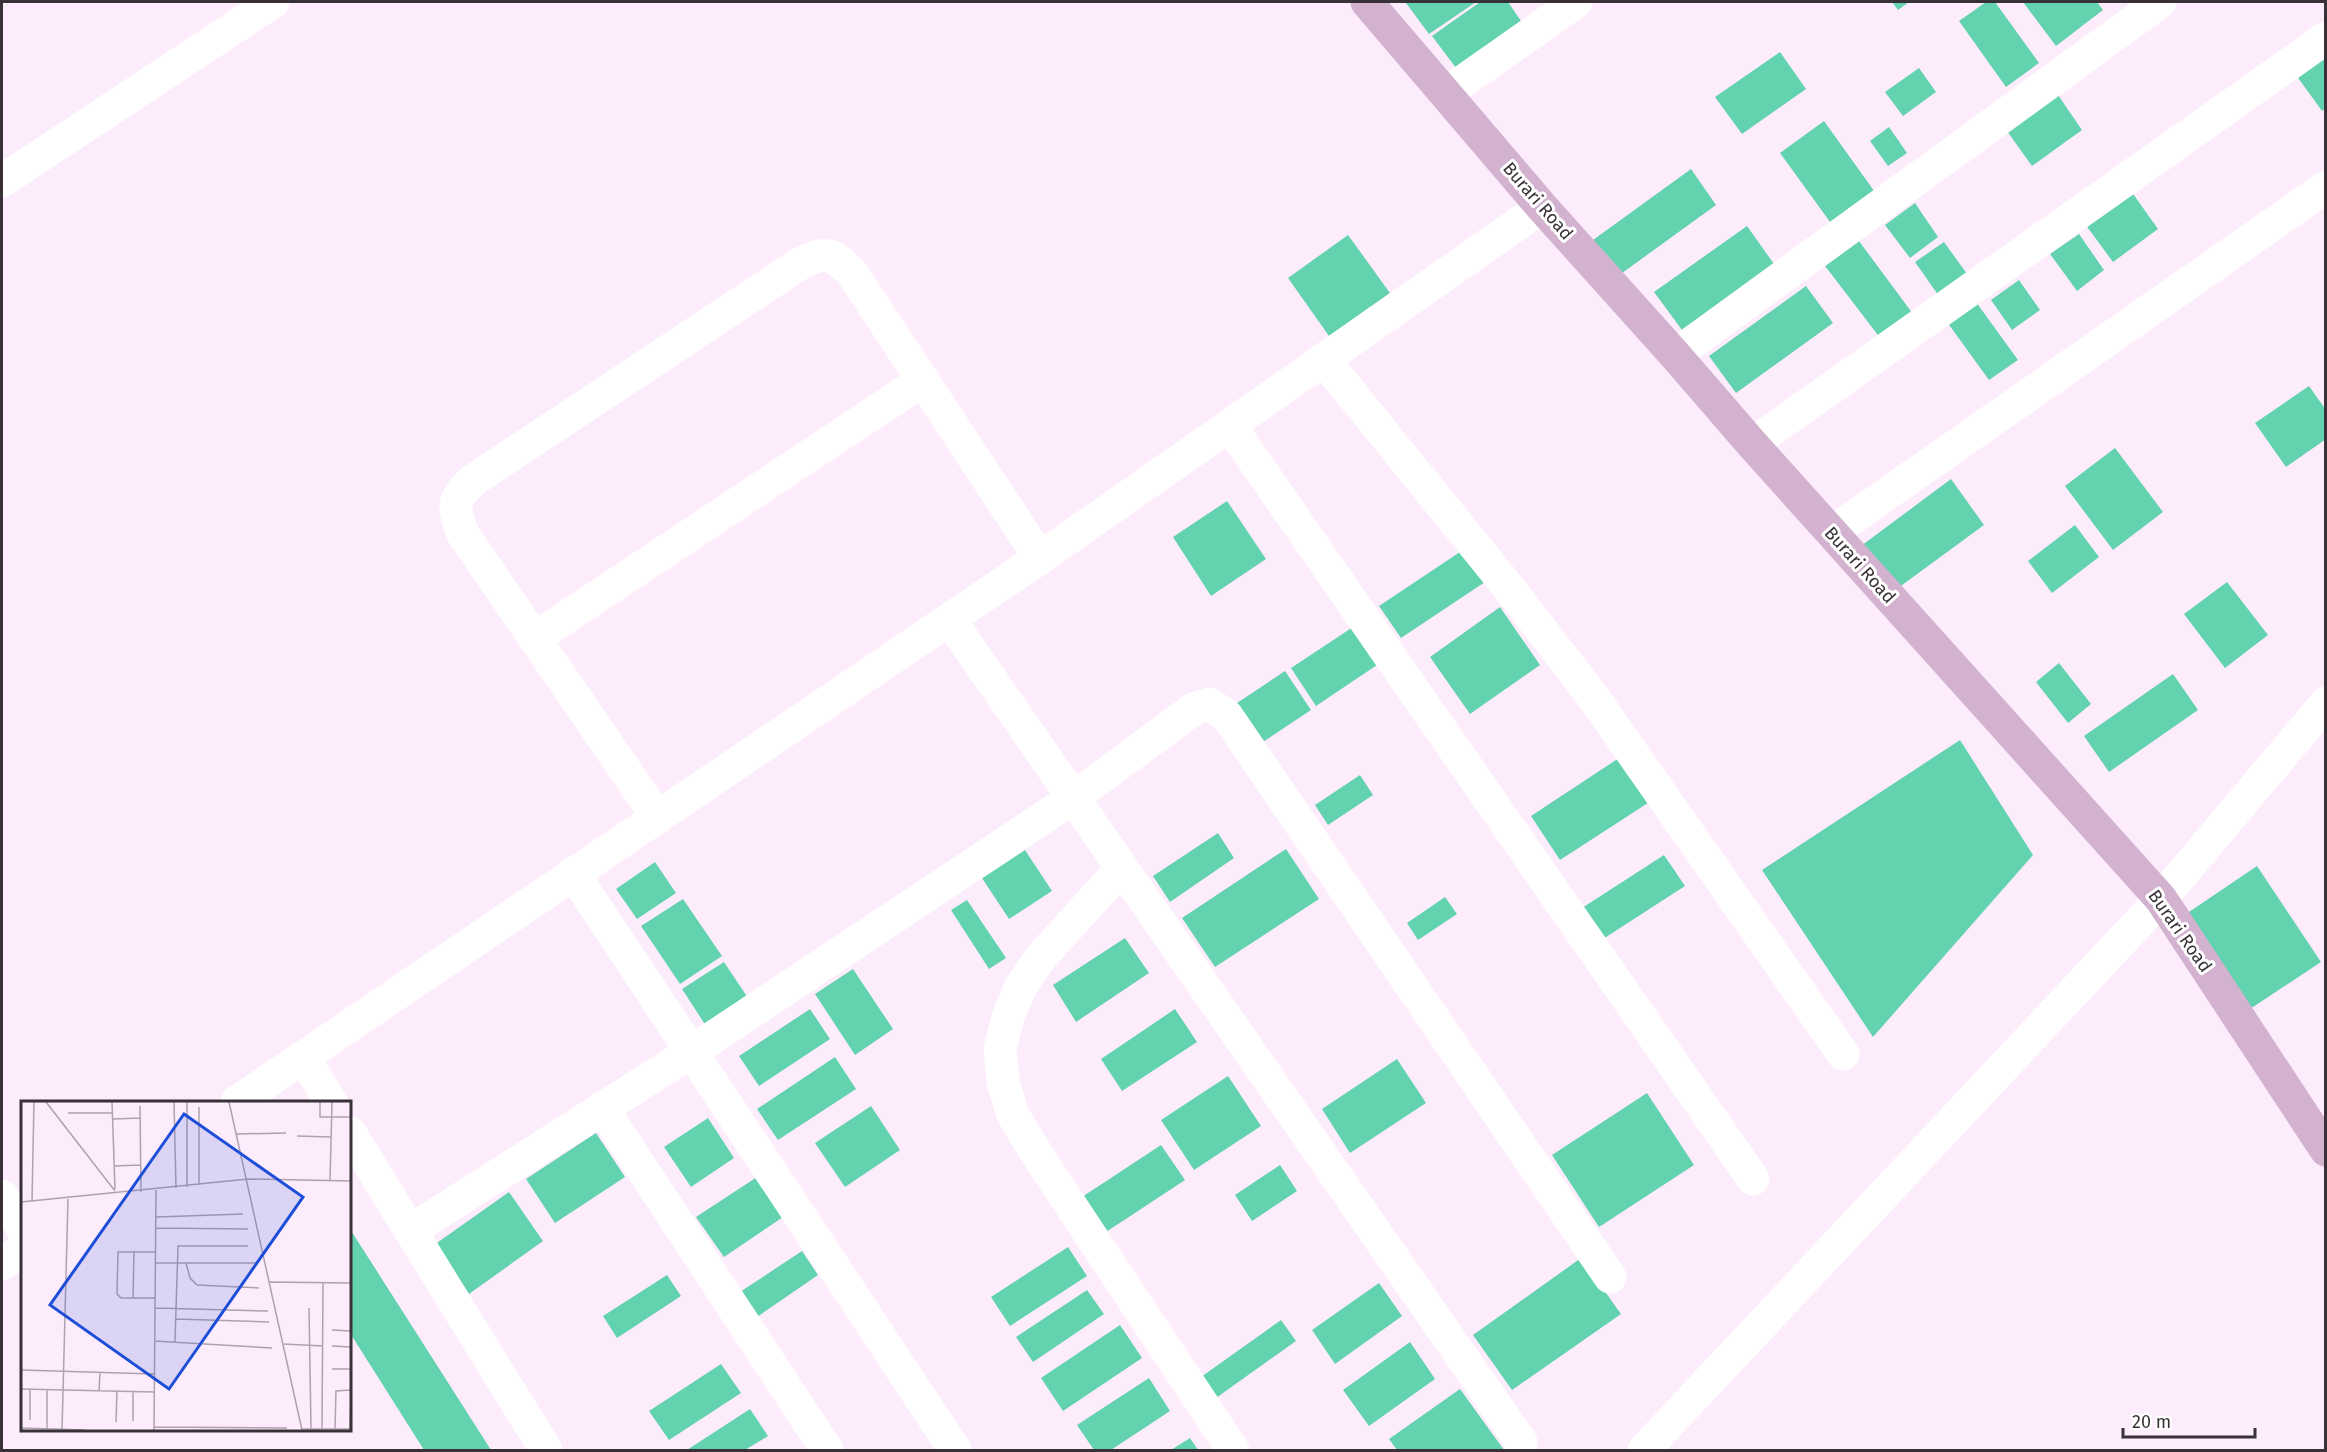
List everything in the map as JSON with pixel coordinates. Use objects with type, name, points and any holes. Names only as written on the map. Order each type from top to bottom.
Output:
[{"type":"main road","name":"Burari Road","points":[[1367,2],[1542,207],[2152,889],[2325,1150]]},
{"type":"street","points":[[2,181],[273,2]]},
{"type":"street","points":[[1445,94],[1576,2]]},
{"type":"street","points":[[1675,355],[2160,2]]},
{"type":"street","points":[[1752,444],[2325,38]]},
{"type":"street","points":[[1831,532],[2325,187]]},
{"type":"street","points":[[238,1101],[1040,558],[1542,207]]},
{"type":"street","points":[[658,818],[464,534],[455,510],[459,493],[475,479],[801,263],[820,254],[837,258],[852,273],[1040,558]]},
{"type":"street","points":[[1324,360],[1505,583],[1591,694],[1843,1054]]},
{"type":"street","points":[[535,638],[923,380]]},
{"type":"street","points":[[1230,426],[1753,1179]]},
{"type":"street","points":[[949,620],[1521,1442]]},
{"type":"street","points":[[1644,1450],[2152,889],[2325,703]]},
{"type":"street","points":[[410,1231],[691,1052],[1073,798],[1195,708],[1209,704],[1227,716],[1610,1276]]},
{"type":"street","points":[[1122,868],[1041,957],[1020,986],[1008,1017],[1000,1049],[1003,1082],[1012,1113],[1036,1153],[1233,1450]]},
{"type":"street","points":[[573,873],[955,1450]]},
{"type":"street","points":[[303,1057],[330,1101]]},
{"type":"street","points":[[602,1108],[827,1450]]},
{"type":"street","points":[[351,1135],[546,1450]]},
{"type":"street","points":[[2,1196],[21,1226]]},
{"type":"street","points":[[2,1264],[21,1251]]},
{"type":"building","points":[[1476,2],[1429,34],[1406,3]]},
{"type":"building","points":[[1480,2],[1508,2],[1521,21],[1456,68],[1432,36]]},
{"type":"building","points":[[1892,2],[1909,2],[1898,10]]},
{"type":"building","points":[[1986,2],[1995,2],[2039,63],[2006,87],[1959,21]]},
{"type":"building","points":[[2023,2],[2097,2],[2103,10],[2056,46]]},
{"type":"building","points":[[1780,52],[1806,89],[1742,134],[1715,97]]},
{"type":"building","points":[[2326,53],[2326,108],[2322,111],[2296,75]]},
{"type":"building","points":[[1919,68],[1936,92],[1903,116],[1885,92]]},
{"type":"building","points":[[2058,95],[2082,130],[2032,166],[2007,131]]},
{"type":"building","points":[[1824,121],[1877,195],[1833,226],[1780,153]]},
{"type":"building","points":[[1889,127],[1907,153],[1888,166],[1870,141]]},
{"type":"building","points":[[1691,169],[1716,205],[1618,276],[1593,240]]},
{"type":"building","points":[[2131,191],[2158,229],[2113,262],[2085,224]]},
{"type":"building","points":[[1915,203],[1938,237],[1910,258],[1885,225]]},
{"type":"building","points":[[1747,226],[1774,264],[1682,330],[1654,292]]},
{"type":"building","points":[[2079,234],[2104,270],[2077,291],[2050,254]]},
{"type":"building","points":[[1348,235],[1390,293],[1329,336],[1288,278]]},
{"type":"building","points":[[1856,237],[1916,318],[1884,343],[1822,262]]},
{"type":"building","points":[[1944,242],[1970,278],[1941,299],[1915,262]]},
{"type":"building","points":[[2019,280],[2040,310],[2012,330],[1991,300]]},
{"type":"building","points":[[1806,286],[1833,323],[1736,393],[1709,356]]},
{"type":"building","points":[[1976,302],[2018,360],[1989,380],[1947,322]]},
{"type":"building","points":[[2309,386],[2326,410],[2326,439],[2286,467],[2255,423]]},
{"type":"building","points":[[2115,448],[2163,512],[2113,550],[2065,486]]},
{"type":"building","points":[[1951,479],[1984,525],[1894,591],[1861,546]]},
{"type":"building","points":[[1227,501],[1266,559],[1211,596],[1173,537]]},
{"type":"building","points":[[2075,525],[2099,557],[2052,593],[2028,561]]},
{"type":"building","points":[[1463,550],[1485,582],[1401,638],[1379,606]]},
{"type":"building","points":[[2227,582],[2268,635],[2225,668],[2184,614]]},
{"type":"building","points":[[1500,607],[1540,665],[1470,714],[1430,657]]},
{"type":"building","points":[[1353,627],[1377,665],[1316,706],[1291,668]]},
{"type":"building","points":[[2059,663],[2091,704],[2068,723],[2036,682]]},
{"type":"building","points":[[1285,671],[1311,710],[1260,744],[1234,705]]},
{"type":"building","points":[[2173,674],[2198,710],[2109,772],[2084,736]]},
{"type":"building","points":[[1960,740],[2033,855],[1873,1037],[1762,870]]},
{"type":"building","points":[[1622,756],[1651,801],[1560,860],[1531,816]]},
{"type":"building","points":[[1360,775],[1373,795],[1328,825],[1315,805]]},
{"type":"building","points":[[1218,833],[1234,858],[1170,902],[1153,876]]},
{"type":"building","points":[[1286,849],[1319,899],[1215,967],[1182,918]]},
{"type":"building","points":[[1025,850],[1052,891],[1009,919],[982,878]]},
{"type":"building","points":[[1664,855],[1685,886],[1603,939],[1582,908]]},
{"type":"building","points":[[655,862],[676,893],[637,919],[616,889]]},
{"type":"building","points":[[2257,866],[2321,962],[2250,1009],[2186,914]]},
{"type":"building","points":[[1445,897],[1457,914],[1418,940],[1407,923]]},
{"type":"building","points":[[683,899],[722,956],[680,984],[641,926]]},
{"type":"building","points":[[967,900],[1006,958],[989,969],[951,910]]},
{"type":"building","points":[[1125,938],[1149,973],[1076,1022],[1053,985]]},
{"type":"building","points":[[724,962],[748,998],[706,1026],[682,989]]},
{"type":"building","points":[[853,969],[893,1029],[855,1055],[815,994]]},
{"type":"building","points":[[810,1009],[830,1039],[759,1086],[739,1056]]},
{"type":"building","points":[[1175,1009],[1197,1042],[1122,1091],[1101,1059]]},
{"type":"building","points":[[835,1057],[856,1089],[778,1140],[757,1109]]},
{"type":"building","points":[[1397,1059],[1426,1103],[1350,1153],[1322,1109]]},
{"type":"building","points":[[1228,1076],[1261,1126],[1194,1170],[1161,1120]]},
{"type":"building","points":[[1647,1093],[1694,1165],[1599,1227],[1552,1155]]},
{"type":"building","points":[[871,1106],[900,1150],[845,1187],[815,1143]]},
{"type":"building","points":[[708,1118],[734,1158],[691,1187],[664,1147]]},
{"type":"building","points":[[596,1133],[625,1177],[555,1223],[526,1179]]},
{"type":"building","points":[[1161,1145],[1185,1180],[1103,1234],[1079,1199]]},
{"type":"building","points":[[1280,1165],[1297,1191],[1252,1221],[1235,1195]]},
{"type":"building","points":[[757,1177],[783,1217],[724,1257],[696,1217]]},
{"type":"building","points":[[509,1192],[543,1241],[469,1294],[434,1245]]},
{"type":"building","points":[[351,1231],[491,1450],[424,1450],[351,1335]]},
{"type":"building","points":[[1068,1247],[1087,1276],[1010,1326],[991,1297]]},
{"type":"building","points":[[802,1251],[818,1275],[757,1317],[740,1292]]},
{"type":"building","points":[[1581,1258],[1621,1314],[1512,1390],[1473,1335]]},
{"type":"building","points":[[667,1275],[681,1296],[617,1338],[603,1316]]},
{"type":"building","points":[[1379,1283],[1402,1316],[1335,1364],[1312,1330]]},
{"type":"building","points":[[1087,1290],[1104,1314],[1033,1362],[1016,1337]]},
{"type":"building","points":[[1281,1320],[1296,1341],[1216,1398],[1201,1377]]},
{"type":"building","points":[[1120,1325],[1142,1358],[1063,1411],[1041,1378]]},
{"type":"building","points":[[1410,1342],[1435,1379],[1369,1426],[1343,1390]]},
{"type":"building","points":[[721,1364],[741,1393],[669,1440],[649,1411]]},
{"type":"building","points":[[1149,1378],[1170,1411],[1111,1450],[1094,1450],[1077,1425]]},
{"type":"building","points":[[1460,1389],[1504,1450],[1397,1450],[1389,1439]]},
{"type":"building","points":[[750,1409],[768,1436],[745,1450],[687,1450]]},
{"type":"building","points":[[1190,1438],[1198,1450],[1171,1450]]}]
